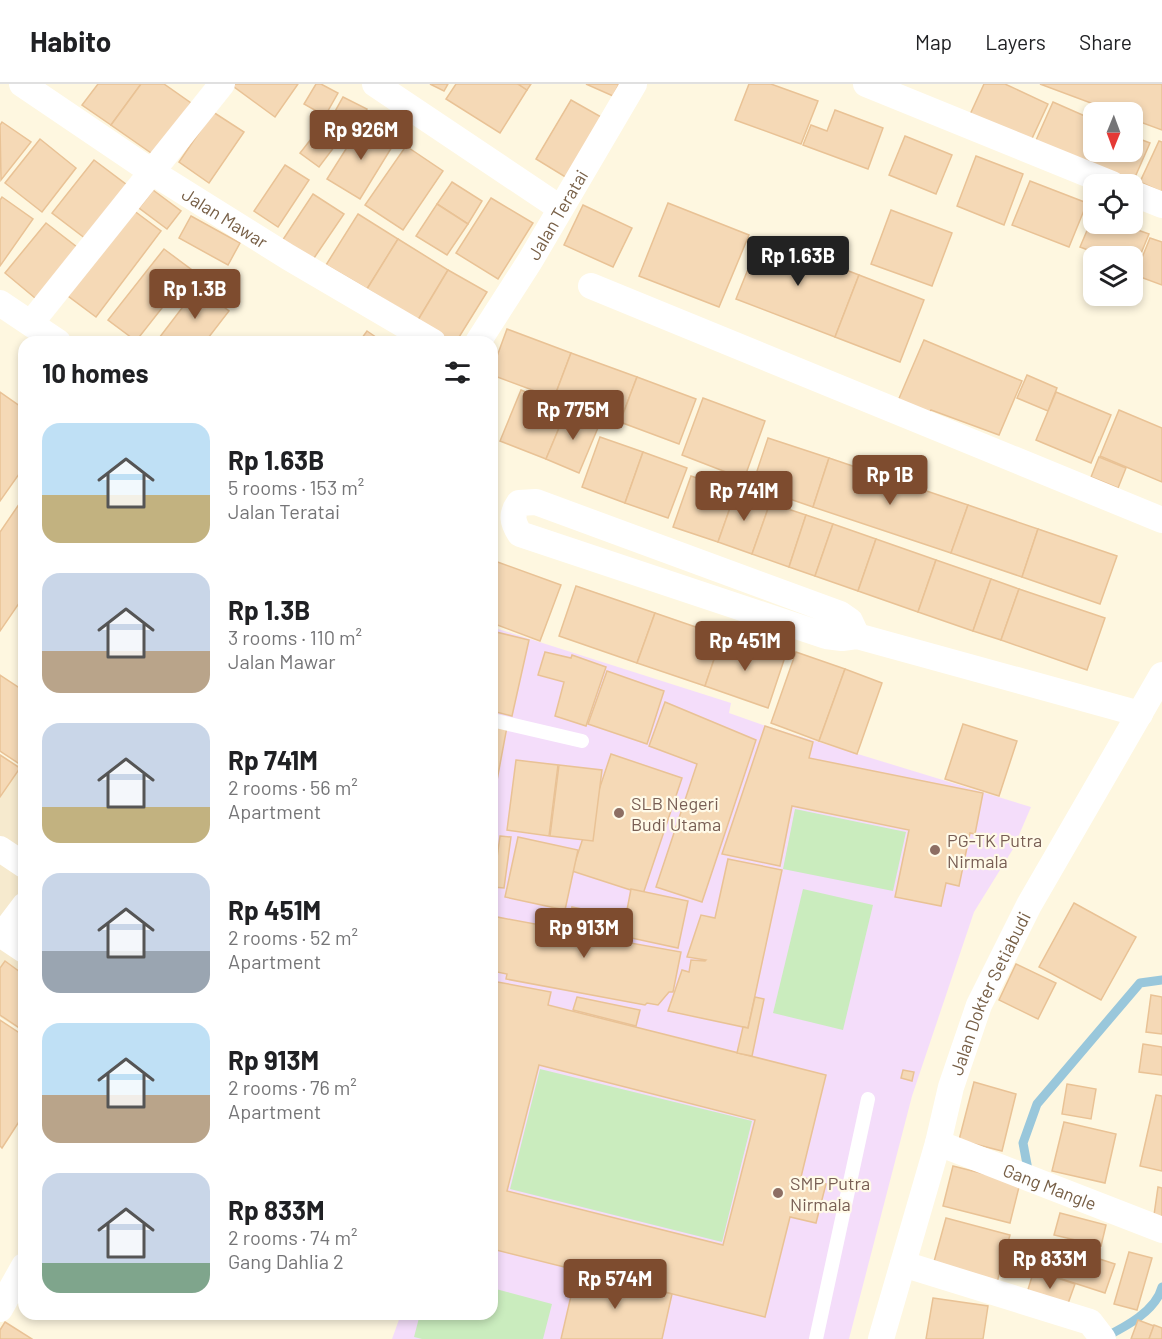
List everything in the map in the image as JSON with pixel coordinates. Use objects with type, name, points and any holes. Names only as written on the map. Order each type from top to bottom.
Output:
[{"type":"street","name":"Jalan Mawar","points":[[22,84],[152,172],[288,257],[423,336]]},
{"type":"street","points":[[31,323],[222,84]]},
{"type":"street","points":[[375,84],[560,208]]},
{"type":"street","name":"Jalan Teratai","points":[[482,336],[530,261],[634,84]]},
{"type":"street","points":[[866,84],[1087,174]]},
{"type":"street","points":[[1143,197],[1162,205]]},
{"type":"street","points":[[591,286],[1162,520]]},
{"type":"street","points":[[0,303],[49,336]]},
{"type":"street","points":[[857,636],[850,621],[840,614],[536,502],[519,503],[514,511],[513,520],[520,534],[826,636],[842,638],[857,636],[1140,714]]},
{"type":"street","name":"Jalan Dokter Setiabudi","points":[[881,1339],[938,1143],[951,1087],[979,1005],[1029,905],[1162,675]]},
{"type":"street","points":[[0,849],[18,861]]},
{"type":"street","points":[[18,914],[1,935],[18,946]]},
{"type":"street","name":"Gang Mangle","points":[[938,1143],[1162,1230]]},
{"type":"street","points":[[903,1264],[1097,1330]]},
{"type":"street","points":[[0,1309],[18,1277]]},
{"type":"lane","points":[[498,721],[582,741]]},
{"type":"lane","points":[[816,1339],[868,1099]]},
{"type":"shaded area","points":[[498,629],[731,703],[729,713],[763,725],[1031,807],[1013,849],[974,912],[912,1096],[849,1339],[392,1339],[399,1320],[498,1320]]},
{"type":"shaded area","points":[[0,754],[18,766],[18,1028],[0,1017]]},
{"type":"green space","points":[[795,809],[906,832],[893,891],[783,869]]},
{"type":"green space","points":[[803,889],[873,905],[843,1030],[773,1013]]},
{"type":"green space","points":[[540,1069],[752,1121],[722,1242],[510,1189]]},
{"type":"green space","points":[[498,1290],[552,1304],[543,1339],[422,1339],[414,1337],[418,1320],[498,1320]]},
{"type":"building","points":[[98,84],[141,84],[111,125],[82,105]]},
{"type":"building","points":[[141,84],[164,84],[191,103],[154,155],[111,125]]},
{"type":"building","points":[[230,84],[298,84],[275,117]]},
{"type":"building","points":[[316,84],[321,84],[338,93],[325,116],[304,104]]},
{"type":"building","points":[[430,84],[448,84],[444,91]]},
{"type":"building","points":[[456,84],[518,84],[527,90],[500,133],[446,99]]},
{"type":"building","points":[[518,84],[531,84],[527,90]]},
{"type":"building","points":[[586,84],[619,84],[613,96]]},
{"type":"building","points":[[749,84],[771,84],[818,101],[801,144],[735,120]]},
{"type":"building","points":[[984,84],[1005,84],[1048,104],[1028,147],[968,119]]},
{"type":"building","points":[[1040,84],[1162,84],[1162,130],[1143,123],[1143,102],[1088,102]]},
{"type":"building","points":[[343,97],[367,109],[357,127],[333,115]]},
{"type":"building","points":[[571,100],[603,118],[567,178],[536,159]]},
{"type":"building","points":[[1053,102],[1083,115],[1083,162],[1142,162],[1136,174],[1098,174],[1033,147]]},
{"type":"building","points":[[835,110],[883,128],[868,169],[803,145],[811,125],[827,131]]},
{"type":"building","points":[[213,112],[244,132],[209,183],[179,162]]},
{"type":"building","points":[[2,122],[31,142],[1,180],[0,125]]},
{"type":"building","points":[[363,122],[395,142],[360,199],[327,179]]},
{"type":"building","points":[[322,125],[341,138],[319,167],[300,153]]},
{"type":"building","points":[[905,136],[952,155],[936,194],[889,175]]},
{"type":"building","points":[[40,139],[76,168],[42,212],[5,183]]},
{"type":"building","points":[[1143,140],[1150,143],[1143,159]]},
{"type":"building","points":[[1159,141],[1162,142],[1162,192],[1143,183],[1143,176]]},
{"type":"building","points":[[406,146],[443,171],[403,230],[365,205]]},
{"type":"building","points":[[976,156],[1023,174],[1004,225],[957,206]]},
{"type":"building","points":[[94,160],[127,185],[86,239],[52,213]]},
{"type":"building","points":[[285,165],[309,180],[278,227],[254,211]]},
{"type":"building","points":[[1030,181],[1083,201],[1083,213],[1069,247],[1012,225]]},
{"type":"building","points":[[452,182],[482,201],[468,224],[437,204]]},
{"type":"building","points":[[153,190],[181,211],[167,229],[139,208]]},
{"type":"building","points":[[313,194],[344,214],[312,261],[282,241]]},
{"type":"building","points":[[2,197],[33,219],[0,266],[0,200]]},
{"type":"building","points":[[491,198],[533,223],[498,279],[456,253]]},
{"type":"building","points":[[668,203],[749,235],[719,307],[639,276]]},
{"type":"building","points":[[437,204],[468,224],[447,255],[416,236]]},
{"type":"building","points":[[583,205],[632,228],[613,267],[564,245]]},
{"type":"building","points":[[133,210],[161,231],[96,317],[68,296]]},
{"type":"building","points":[[891,210],[952,233],[932,286],[871,264]]},
{"type":"building","points":[[358,214],[398,239],[367,289],[326,265]]},
{"type":"building","points":[[191,216],[240,243],[228,265],[179,238]]},
{"type":"building","points":[[46,223],[82,251],[41,303],[5,273]]},
{"type":"building","points":[[1143,232],[1149,234],[1143,249],[1143,246],[1080,247],[1086,234],[1143,234]]},
{"type":"building","points":[[761,237],[859,275],[835,337],[736,299]]},
{"type":"building","points":[[1150,238],[1162,242],[1162,285],[1143,278],[1143,255]]},
{"type":"building","points":[[398,239],[448,270],[418,320],[367,289]]},
{"type":"building","points":[[164,249],[192,270],[140,336],[129,336],[108,320]]},
{"type":"building","points":[[448,270],[487,292],[460,336],[443,336],[418,320]]},
{"type":"building","points":[[859,275],[924,300],[900,362],[835,337]]},
{"type":"building","points":[[198,287],[229,311],[210,336],[161,336]]},
{"type":"building","points":[[507,329],[571,353],[554,398],[498,377],[498,354]]},
{"type":"building","points":[[367,331],[374,336],[363,336]]},
{"type":"building","points":[[924,340],[1022,381],[999,435],[931,410],[928,417],[897,403]]},
{"type":"building","points":[[571,353],[637,377],[620,422],[554,398]]},
{"type":"building","points":[[1027,375],[1057,388],[1048,411],[1017,398]]},
{"type":"building","points":[[637,377],[696,399],[679,444],[620,422]]},
{"type":"building","points":[[521,390],[567,409],[546,459],[500,441]]},
{"type":"building","points":[[0,392],[18,405],[18,476],[0,501]]},
{"type":"building","points":[[1056,392],[1111,415],[1091,463],[1036,440]]},
{"type":"building","points":[[703,398],[765,421],[744,479],[682,455]]},
{"type":"building","points":[[567,409],[600,423],[579,473],[546,459]]},
{"type":"building","points":[[1119,410],[1162,428],[1162,482],[1100,456]]},
{"type":"building","points":[[600,437],[643,452],[625,503],[582,487]]},
{"type":"building","points":[[768,438],[829,458],[813,507],[752,486]]},
{"type":"building","points":[[643,452],[687,468],[668,518],[625,503]]},
{"type":"building","points":[[1099,457],[1126,468],[1118,488],[1091,477]]},
{"type":"building","points":[[829,458],[968,505],[951,553],[813,507]]},
{"type":"building","points":[[691,476],[736,491],[718,542],[673,527]]},
{"type":"building","points":[[736,491],[770,503],[752,554],[718,542]]},
{"type":"building","points":[[770,503],[806,515],[789,567],[752,554]]},
{"type":"building","points":[[968,505],[1038,529],[1022,577],[951,553]]},
{"type":"building","points":[[18,506],[18,605],[0,631],[0,532]]},
{"type":"building","points":[[806,515],[833,524],[815,576],[789,567]]},
{"type":"building","points":[[833,524],[876,539],[858,591],[815,576]]},
{"type":"building","points":[[1038,529],[1117,556],[1100,604],[1022,577]]},
{"type":"building","points":[[876,539],[936,560],[918,612],[858,591]]},
{"type":"building","points":[[936,560],[991,579],[973,631],[918,612]]},
{"type":"building","points":[[498,562],[561,585],[540,641],[498,625]]},
{"type":"building","points":[[991,579],[1019,589],[1001,640],[973,631]]},
{"type":"building","points":[[576,586],[655,613],[637,663],[559,636]]},
{"type":"building","points":[[1019,589],[1105,618],[1087,670],[1001,640]]},
{"type":"building","points":[[655,613],[722,636],[705,686],[637,663]]},
{"type":"building","points":[[498,632],[529,640],[512,716],[498,712]]},
{"type":"building","points":[[722,636],[785,657],[768,708],[705,686]]},
{"type":"building","points":[[545,652],[571,658],[572,655],[606,667],[586,726],[555,716],[564,682],[538,675]]},
{"type":"building","points":[[796,652],[845,669],[819,741],[771,723]]},
{"type":"building","points":[[845,669],[882,683],[857,754],[819,741]]},
{"type":"building","points":[[607,671],[664,691],[647,744],[588,724]]},
{"type":"building","points":[[0,675],[18,687],[18,763],[0,751]]},
{"type":"building","points":[[665,702],[756,740],[702,902],[656,887],[697,764],[649,746]]},
{"type":"building","points":[[963,724],[1017,741],[999,796],[945,779]]},
{"type":"building","points":[[498,726],[507,727],[498,775]]},
{"type":"building","points":[[765,726],[813,742],[809,758],[983,793],[975,834],[970,833],[959,886],[946,883],[941,906],[895,897],[909,830],[792,806],[780,866],[722,854]]},
{"type":"building","points":[[611,754],[682,778],[643,894],[572,871]]},
{"type":"building","points":[[0,755],[18,767],[18,771],[0,797]]},
{"type":"building","points":[[516,760],[558,765],[549,836],[507,830]]},
{"type":"building","points":[[559,765],[602,770],[593,841],[550,836]]},
{"type":"building","points":[[500,836],[511,837],[504,888],[498,887]]},
{"type":"building","points":[[518,837],[578,850],[565,910],[505,897]]},
{"type":"building","points":[[728,859],[782,870],[748,1028],[668,1011],[682,970],[689,972],[691,960],[706,960],[687,957],[701,915],[715,918]]},
{"type":"building","points":[[631,889],[688,901],[678,948],[622,936]]},
{"type":"building","points":[[1074,903],[1136,937],[1101,1000],[1039,967]]},
{"type":"building","points":[[572,907],[612,915],[608,939],[681,952],[673,992],[669,992],[658,1005],[647,1003],[645,1005],[506,979],[507,974],[498,972],[498,917],[567,930]]},
{"type":"building","points":[[5,961],[18,971],[18,1027],[0,1015],[0,968]]},
{"type":"building","points":[[1016,964],[1056,983],[1038,1019],[999,1000]]},
{"type":"building","points":[[498,982],[551,992],[548,1005],[826,1075],[801,1177],[826,1184],[816,1223],[790,1217],[765,1317],[498,1250]],"holes":[[[539,1065],[755,1120],[723,1245],[507,1191]]]},
{"type":"building","points":[[1151,995],[1162,997],[1162,1034],[1146,1032]]},
{"type":"building","points":[[577,997],[640,1010],[636,1026],[573,1010]]},
{"type":"building","points":[[755,997],[764,999],[752,1056],[737,1053],[743,1027],[748,1028]]},
{"type":"building","points":[[0,1020],[18,1032],[18,1123],[2,1148],[0,1146]]},
{"type":"building","points":[[1143,1044],[1162,1047],[1162,1075],[1139,1072]]},
{"type":"building","points":[[903,1070],[914,1072],[912,1081],[901,1078]]},
{"type":"building","points":[[974,1082],[1016,1094],[1002,1151],[959,1140]]},
{"type":"building","points":[[1067,1084],[1096,1089],[1091,1119],[1062,1114]]},
{"type":"building","points":[[1156,1095],[1162,1096],[1162,1171],[1140,1166]]},
{"type":"building","points":[[1064,1122],[1116,1134],[1105,1183],[1052,1171]]},
{"type":"building","points":[[953,1166],[1020,1183],[1010,1223],[943,1206]]},
{"type":"building","points":[[1158,1187],[1162,1188],[1162,1224],[1153,1222]]},
{"type":"building","points":[[1060,1213],[1106,1225],[1101,1246],[1054,1235]]},
{"type":"building","points":[[946,1218],[1010,1235],[996,1286],[932,1269]]},
{"type":"building","points":[[1044,1241],[1115,1264],[1105,1293],[1034,1270]]},
{"type":"building","points":[[1129,1252],[1152,1258],[1137,1310],[1114,1304]]},
{"type":"building","points":[[577,1270],[672,1294],[662,1339],[561,1339]]},
{"type":"building","points":[[1034,1270],[1075,1284],[1066,1309],[1026,1296]]},
{"type":"building","points":[[933,1298],[988,1306],[983,1339],[926,1339]]},
{"type":"building","points":[[1138,1320],[1154,1326],[1149,1339],[1131,1339]]},
{"type":"building","points":[[5,1322],[32,1339],[0,1339],[0,1330]]},
{"type":"building","points":[[1154,1325],[1162,1328],[1162,1339],[1149,1339]]},
{"type":"waterway","points":[[1029,1175],[1023,1143],[1037,1104],[1140,983],[1162,980]]},
{"type":"waterway","points":[[1105,1337],[1147,1311],[1159,1296],[1162,1287]]},
{"type":"place","name":"SLB Negeri Budi Utama","points":[[619,813]]},
{"type":"place","name":"PG-TK Putra Nirmala","points":[[935,850]]},
{"type":"place","name":"SMP Putra Nirmala","points":[[778,1193]]}]
